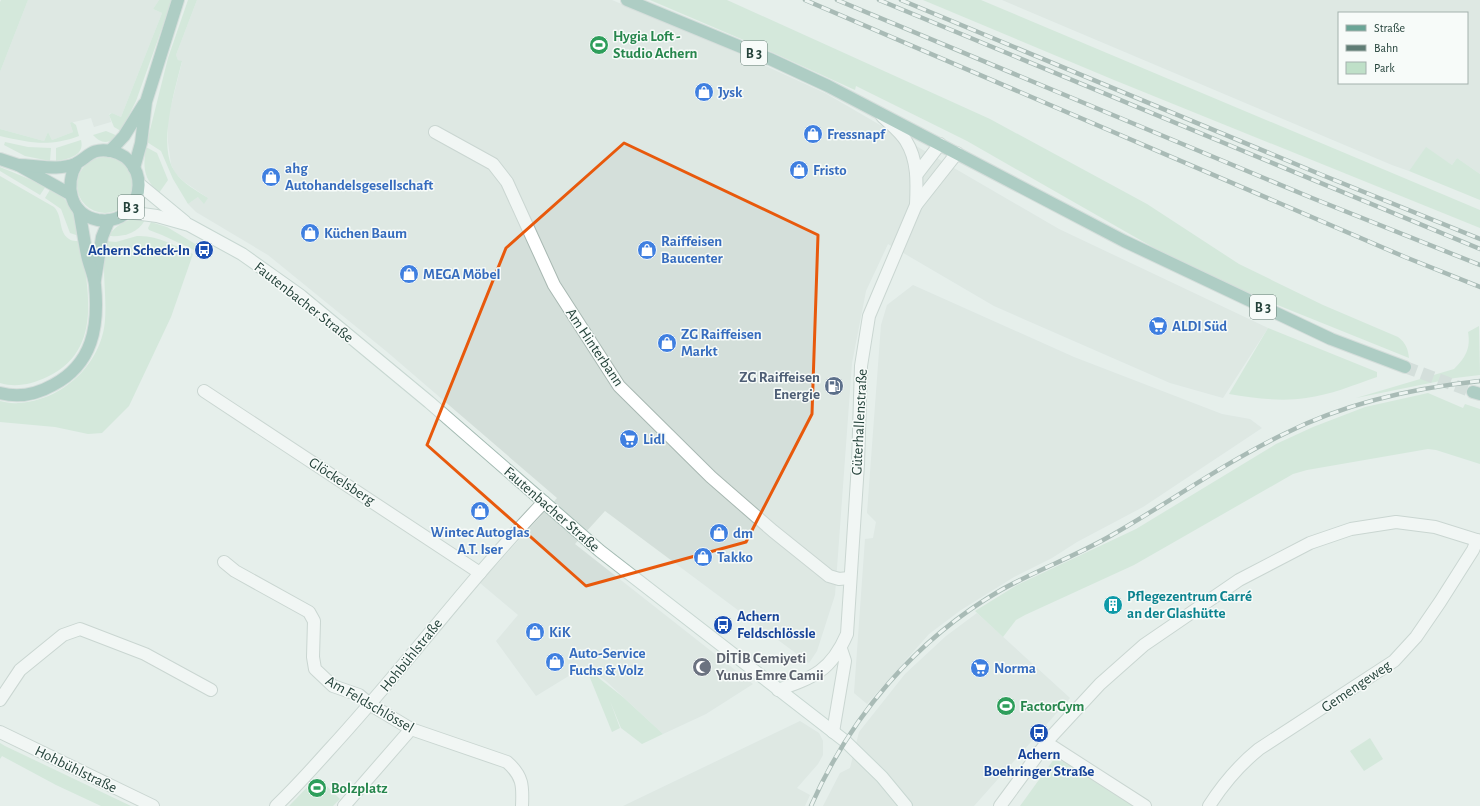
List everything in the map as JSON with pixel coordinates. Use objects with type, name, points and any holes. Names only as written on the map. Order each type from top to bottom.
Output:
[{"type":"main road","points":[[134,168],[141,143],[146,102],[178,0]]},
{"type":"main road","name":"B 3","points":[[627,0],[770,59],[878,112],[1124,241],[1331,339],[1405,368]]},
{"type":"main road","points":[[110,151],[124,136],[146,102]]},
{"type":"main road","points":[[18,165],[65,167],[77,163],[91,153],[110,151],[128,160],[134,168]]},
{"type":"main road","points":[[0,159],[18,165],[70,194]]},
{"type":"main road","points":[[77,163],[70,178],[70,194],[79,210],[87,256],[95,283]]},
{"type":"main road","name":"B 3","points":[[79,210],[98,220],[109,220],[127,212],[134,204],[138,194],[139,184],[134,168]]},
{"type":"main road","points":[[0,393],[20,395],[45,389],[59,382],[77,367],[89,349],[93,336],[96,308],[95,283],[102,237],[109,220]]},
{"type":"street","name":"Güterhallenstraße","points":[[878,112],[905,139],[911,150],[917,174],[916,205]]},
{"type":"street","name":"Am Hinterbann","points":[[435,132],[493,164],[507,182],[554,285],[619,386],[711,477],[773,531],[829,576],[839,579],[849,578]]},
{"type":"street","points":[[917,174],[940,144]]},
{"type":"street","name":"Güterhallenstraße","points":[[778,690],[818,674],[831,662],[841,649],[847,634],[849,578],[858,464],[861,366],[869,316],[916,205],[957,153]]},
{"type":"street","name":"Fautenbacher Straße","points":[[139,184],[188,225],[242,254],[301,296],[429,402],[600,551],[833,732],[868,763],[906,806]]},
{"type":"street","name":"Fautenbacher Straße","points":[[127,212],[157,216],[188,225]]},
{"type":"street","name":"Glöckelsberg","points":[[204,391],[480,573]]},
{"type":"street","name":"Hohbühlstraße","points":[[276,806],[371,705],[480,573],[544,502]]},
{"type":"street","points":[[1000,806],[1069,715],[1100,684],[1144,645],[1239,580],[1310,543],[1351,530],[1396,522],[1435,527],[1478,541]]},
{"type":"street","name":"Gemengeweg","points":[[1208,806],[1225,781],[1244,761],[1259,749],[1394,661],[1416,637],[1478,541]]},
{"type":"street","name":"Am Feldschlössel","points":[[224,562],[235,571],[309,612],[314,621],[313,657],[315,669],[333,686],[359,695],[371,705],[411,729],[507,762],[516,770],[520,777],[523,789],[522,806]]},
{"type":"street","points":[[0,700],[20,670],[63,635],[80,629],[145,654],[211,690]]},
{"type":"street","name":"Güterhallenstraße","points":[[833,732],[845,661],[841,649]]},
{"type":"street","points":[[344,806],[411,729]]},
{"type":"street","name":"Hohbühlstraße","points":[[0,732],[153,806]]},
{"type":"street","points":[[1047,743],[1145,806]]},
{"type":"highlighted area","points":[[624,143],[818,235],[812,414],[746,542],[586,586],[427,445],[506,248]]},
{"type":"shaded area","points":[[28,0],[159,0],[153,9],[162,13],[121,117],[112,113],[109,114],[111,122],[94,127],[91,118],[70,123],[73,132],[52,140],[48,132],[44,141],[0,129],[0,72]]},
{"type":"shaded area","points":[[197,0],[612,0],[711,41],[825,93],[1059,229],[1268,328],[1223,398],[1170,383],[994,306],[888,244],[866,291],[852,363],[835,595],[817,651],[809,663],[605,511],[575,544],[753,684],[706,714],[663,734],[606,681],[585,666],[536,696],[496,641],[518,615],[480,583],[557,498],[386,351],[268,255],[196,212],[188,204],[198,197],[208,198],[183,181],[175,173],[171,164],[168,142],[168,118],[182,62],[178,60],[176,55]]},
{"type":"shaded area","points":[[1002,0],[1480,0],[1480,174],[1457,158],[1452,165],[1426,148],[1409,171]]},
{"type":"shaded area","points":[[913,285],[1074,357],[1222,414],[1250,419],[1262,428],[1143,507],[1077,542],[1052,558],[1014,577],[961,610],[929,634],[867,704],[854,693],[865,539],[873,538],[876,522],[867,513],[881,325],[887,305]]},
{"type":"shaded area","points":[[977,613],[1070,698],[974,806],[823,806],[840,773],[850,768],[859,732],[905,674],[946,636]]},
{"type":"shaded area","points":[[800,721],[819,733],[823,741],[823,755],[818,764],[797,788],[810,795],[805,806],[623,806]]},
{"type":"green space","points":[[1,0],[28,0],[0,72],[0,2]]},
{"type":"green space","points":[[159,0],[172,0],[136,101],[121,131],[114,127],[109,115],[112,113],[121,117],[162,13],[153,9]]},
{"type":"green space","points":[[188,0],[197,0],[176,55],[178,60],[182,61],[169,118],[167,133],[168,148],[170,161],[175,172],[186,183],[208,198],[204,204],[198,197],[188,204],[173,179],[161,151],[147,142],[168,58]]},
{"type":"green space","points":[[650,0],[727,0],[990,119],[1147,204],[1239,264],[1323,305],[1398,337],[1406,346],[1409,358],[1248,293],[1156,249],[967,141],[856,86],[855,90],[767,50]]},
{"type":"green space","points":[[923,0],[981,0],[1480,210],[1480,228],[1114,80]]},
{"type":"green space","points":[[72,122],[76,125],[79,136],[58,142],[40,143],[0,136],[0,129],[44,141],[48,132],[52,140],[73,132],[70,123]]},
{"type":"green space","points":[[106,131],[118,136],[108,142],[105,142],[99,140],[93,135]]},
{"type":"green space","points":[[81,140],[82,145],[78,153],[70,158],[56,161],[56,148]]},
{"type":"green space","points":[[5,142],[28,147],[51,148],[50,161],[25,156],[4,145]]},
{"type":"green space","points":[[146,147],[157,153],[168,180],[159,193],[150,182],[145,172]]},
{"type":"green space","points":[[1426,147],[1452,165],[1457,158],[1480,174],[1480,200],[1409,171]]},
{"type":"green space","points":[[105,157],[120,162],[128,170],[133,185],[128,200],[120,208],[105,213],[90,208],[82,200],[77,185],[82,170],[90,162]]},
{"type":"green space","points":[[0,167],[46,186],[40,195],[0,171]]},
{"type":"green space","points":[[0,176],[54,207],[59,215],[63,232],[66,236],[71,240],[81,242],[87,280],[88,318],[84,336],[77,352],[65,366],[47,377],[36,382],[18,385],[0,383]]},
{"type":"green space","points":[[51,188],[64,198],[71,208],[79,236],[70,233],[61,209],[45,198]]},
{"type":"green space","points":[[137,218],[145,220],[139,228],[125,235],[109,236],[114,229],[121,224]]},
{"type":"green space","points":[[151,222],[167,227],[197,245],[194,250],[149,230],[148,228]]},
{"type":"green space","points":[[137,236],[159,239],[193,254],[171,317],[129,406],[102,433],[88,434],[55,427],[0,422],[0,401],[18,403],[34,401],[50,395],[77,377],[88,365],[102,336],[105,320],[104,261],[106,241],[116,242]]},
{"type":"green space","points":[[1479,326],[1480,375],[1455,378],[1356,398],[1454,369],[1464,357],[1468,348],[1468,332]]},
{"type":"green space","points":[[1268,328],[1377,372],[1377,377],[1315,397],[1287,400],[1229,394]]},
{"type":"green space","points":[[1428,393],[1463,408],[1465,404],[1480,409],[1480,464],[1436,450],[1428,449],[1307,470],[1293,474],[1134,565],[1016,620],[1003,637],[975,611],[1017,585],[1136,529],[1276,444],[1313,427],[1365,407]]},
{"type":"green space","points":[[586,668],[623,697],[663,734],[642,744],[621,728],[610,701],[620,728],[612,732]]},
{"type":"green space","points":[[1370,738],[1383,759],[1364,771],[1350,751]]},
{"type":"green space","points":[[0,743],[131,806],[101,806],[56,785],[2,756],[0,759]]},
{"type":"green space","points":[[1054,759],[1064,762],[1133,806],[1020,806]]},
{"type":"green space","name":"Bolzplatz","points":[[317,777],[340,799],[333,806],[289,806]]},
{"type":"tunnel","points":[[1405,367],[1473,392]]},
{"type":"railway","points":[[805,0],[1405,257],[1480,287]]},
{"type":"railway","points":[[837,0],[1312,198],[1480,265]]},
{"type":"railway","points":[[879,0],[1480,249]]},
{"type":"railway","points":[[901,0],[1480,239]]},
{"type":"railway","points":[[811,806],[827,773],[845,742],[866,711],[889,683],[914,656],[941,632],[970,610],[1001,590],[1098,543],[1219,469],[1263,444],[1309,422],[1332,413],[1381,398],[1430,388],[1480,381]]},
{"type":"place","name":"Hygia Loft - Studio Achern","points":[[599,45]]},
{"type":"place","name":"Jysk","points":[[704,92]]},
{"type":"place","name":"Fressnapf","points":[[813,134]]},
{"type":"place","name":"Fristo","points":[[799,170]]},
{"type":"place","name":"ahg Autohandelsgesellschaft","points":[[271,177]]},
{"type":"place","name":"Küchen Baum","points":[[310,233]]},
{"type":"place","name":"Achern Scheck-In","points":[[204,250]]},
{"type":"place","name":"Raiffeisen Baucenter","points":[[647,250]]},
{"type":"place","name":"MEGA Möbel","points":[[409,274]]},
{"type":"place","name":"ALDI Süd","points":[[1158,326]]},
{"type":"place","name":"ZG Raiffeisen Markt","points":[[667,343]]},
{"type":"place","name":"ZG Raiffeisen Energie","points":[[834,386]]},
{"type":"place","name":"Lidl","points":[[629,439]]},
{"type":"place","name":"Wintec Autoglas A.T. Iser","points":[[480,511]]},
{"type":"place","name":"dm","points":[[719,533]]},
{"type":"place","name":"Takko","points":[[703,557]]},
{"type":"place","name":"Pflegezentrum Carré an der Glashütte","points":[[1113,605]]},
{"type":"place","name":"Achern Feldschlössle","points":[[723,625]]},
{"type":"place","name":"KiK","points":[[535,632]]},
{"type":"place","name":"Auto-Service Fuchs & Volz","points":[[555,662]]},
{"type":"place","name":"DİTİB Cemiyeti Yunus Emre Camii","points":[[702,667]]},
{"type":"place","name":"Norma","points":[[980,668]]},
{"type":"place","name":"FactorGym","points":[[1006,706]]},
{"type":"place","name":"Achern Boehringer Straße","points":[[1039,733]]},
{"type":"place","name":"Bolzplatz","points":[[317,788]]}]
